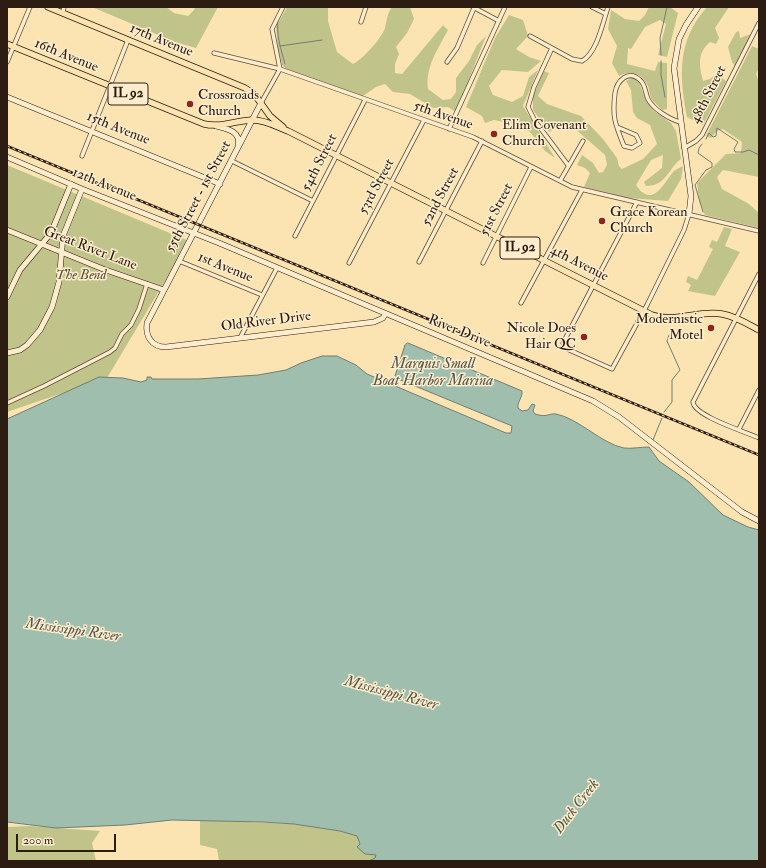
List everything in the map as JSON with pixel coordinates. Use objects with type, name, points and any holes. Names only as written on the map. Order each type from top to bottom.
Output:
[{"type":"main road","name":"17th Avenue","points":[[48,7],[64,10],[128,40],[245,88],[255,95],[261,103]]},
{"type":"main road","name":"16th Avenue","points":[[7,44],[192,120],[216,126],[253,120]]},
{"type":"main road","name":"4th Avenue","points":[[261,103],[270,116],[288,131]]},
{"type":"main road","name":"4th Avenue","points":[[253,120],[265,122],[288,131],[643,311],[666,318],[713,313],[723,314],[736,318],[759,330]]},
{"type":"street","points":[[7,62],[30,7]]},
{"type":"street","points":[[280,69],[272,29],[282,7]]},
{"type":"street","points":[[360,22],[366,7]]},
{"type":"street","points":[[447,62],[457,48],[474,7],[499,21]]},
{"type":"street","points":[[449,130],[505,7]]},
{"type":"street","points":[[592,7],[606,14]]},
{"type":"street","points":[[530,36],[572,59],[582,61],[588,56],[602,31],[608,7]]},
{"type":"street","points":[[638,202],[594,286],[564,339],[563,345],[570,351],[612,369],[684,230],[689,214],[691,196],[674,79],[675,55],[683,30],[698,7]]},
{"type":"street","name":"48th Street","points":[[684,148],[696,141],[702,135],[759,23]]},
{"type":"street","points":[[82,156],[128,40]]},
{"type":"street","points":[[552,48],[534,87],[528,108],[568,166]]},
{"type":"street","name":"5th Avenue","points":[[214,53],[280,69],[482,141],[531,167],[582,190],[759,231]]},
{"type":"street","name":"55th Street - 1st Street","points":[[149,338],[147,334],[147,323],[280,69]]},
{"type":"street","points":[[617,127],[636,135],[640,142],[632,148],[624,146],[613,118],[616,86],[621,79],[627,75],[635,76],[641,80],[649,100],[657,109],[680,122]]},
{"type":"street","name":"15th Avenue","points":[[7,97],[220,184]]},
{"type":"street","name":"54th Street","points":[[295,236],[365,100]]},
{"type":"street","name":"53rd Street","points":[[349,263],[424,120]]},
{"type":"street","points":[[216,126],[228,129],[236,134],[239,141],[237,150]]},
{"type":"street","name":"52nd Street","points":[[419,262],[482,141]]},
{"type":"street","points":[[560,181],[583,141]]},
{"type":"street","name":"12th Avenue","points":[[7,157],[82,189],[194,233]]},
{"type":"street","points":[[232,161],[313,201]]},
{"type":"street","name":"51st Street","points":[[483,263],[531,167]]},
{"type":"street","points":[[7,298],[20,270],[51,233],[71,184]]},
{"type":"street","points":[[7,353],[20,350],[27,345],[46,321],[57,292],[62,266],[61,252],[63,236],[82,189]]},
{"type":"street","points":[[522,303],[582,190]]},
{"type":"street","name":"Great River Lane","points":[[7,230],[61,252],[164,290]]},
{"type":"street","name":"River Drive","points":[[194,233],[593,401],[619,417],[742,512],[759,521]]},
{"type":"street","name":"1st Avenue","points":[[179,261],[262,295]]},
{"type":"street","points":[[240,338],[276,268]]},
{"type":"street","points":[[759,274],[695,397],[694,407],[702,414],[759,438]]},
{"type":"street","points":[[7,403],[110,352],[134,320],[147,284]]},
{"type":"street","name":"Old River Drive","points":[[149,338],[156,345],[166,347],[375,322],[383,318],[385,314]]},
{"type":"street","points":[[7,346],[14,351]]},
{"type":"street","points":[[739,429],[759,390]]},
{"type":"green space","points":[[92,7],[166,7],[174,13],[188,16],[195,7],[218,7],[196,48],[175,42]]},
{"type":"green space","points":[[287,7],[328,7],[328,21],[337,52],[353,64],[380,38],[392,7],[410,7],[414,19],[407,33],[396,47],[399,54],[395,64],[395,73],[402,74],[443,25],[448,30],[436,51],[430,66],[428,73],[428,89],[443,100],[451,99],[456,92],[456,78],[469,61],[477,45],[486,36],[456,112],[448,107],[433,108],[410,94],[393,92],[385,84],[376,87],[363,96],[289,71],[282,65],[278,48],[276,27]]},
{"type":"green space","points":[[649,7],[670,7],[678,13],[667,57],[658,55],[666,24],[660,20],[645,27],[631,49],[628,48],[627,64],[655,71],[658,62],[667,63],[667,109],[662,110],[651,98],[648,86],[642,78],[631,73],[619,76],[612,63],[617,46],[608,29],[611,10],[625,19],[639,21],[645,15]]},
{"type":"green space","points":[[707,7],[729,7],[715,28],[719,38],[716,44],[710,42],[703,50],[701,55],[700,65],[703,81],[710,79],[717,74],[726,81],[703,125],[687,117],[684,102],[682,73],[685,45],[690,32]]},
{"type":"green space","points":[[509,15],[523,20],[528,36],[516,49],[529,57],[541,61],[528,72],[502,70],[489,86],[493,95],[512,102],[523,96],[529,77],[538,70],[523,106],[555,158],[545,151],[530,132],[513,124],[494,120],[485,123],[482,116],[466,107],[495,38]]},
{"type":"green space","points":[[739,31],[740,38],[751,34],[735,66],[732,62],[728,47],[736,32]]},
{"type":"green space","points":[[752,46],[759,49],[759,68],[756,74],[759,82],[759,177],[723,170],[717,177],[722,189],[749,204],[759,213],[759,228],[705,215],[699,201],[697,183],[726,154],[741,153],[742,142],[723,129],[717,131],[711,138],[706,136]]},
{"type":"green space","points":[[544,71],[549,73],[538,96],[547,104],[581,116],[603,139],[617,158],[619,166],[622,169],[643,159],[657,144],[650,125],[637,118],[633,112],[631,90],[626,81],[632,78],[638,80],[646,100],[654,111],[671,123],[676,131],[681,159],[676,163],[666,177],[658,183],[646,186],[644,182],[662,168],[663,155],[651,160],[636,185],[642,192],[648,195],[658,192],[674,171],[683,166],[681,179],[668,201],[628,198],[584,187],[590,173],[585,168],[577,165],[582,155],[593,163],[599,173],[603,172],[607,165],[605,155],[566,121],[549,132],[533,110],[533,96]]},
{"type":"green space","name":"The Bend","points":[[7,165],[189,241],[107,378],[7,412]]},
{"type":"green space","points":[[724,227],[732,229],[725,246],[740,252],[715,296],[688,291],[691,285],[686,282],[688,276],[697,280],[713,249],[709,247],[712,240],[717,242]]},
{"type":"green space","points":[[200,820],[294,824],[340,831],[358,836],[400,861],[219,861],[217,849],[200,845]]},
{"type":"green space","points":[[30,826],[100,831],[92,843],[96,861],[7,861],[7,827]]},
{"type":"water","points":[[408,343],[522,391],[518,408],[522,411],[528,410],[532,404],[535,405],[533,411],[535,414],[542,416],[556,414],[564,416],[616,446],[624,448],[649,447],[659,461],[689,482],[723,515],[748,527],[759,530],[759,861],[369,861],[375,858],[376,855],[365,854],[357,847],[360,844],[357,836],[340,831],[294,824],[172,820],[125,825],[56,828],[7,822],[7,419],[99,377],[123,378],[141,382],[147,380],[147,377],[151,377],[152,379],[198,379],[258,375],[286,370],[322,356],[337,356],[356,365],[367,374],[506,433],[511,433],[512,426],[398,379],[395,376],[405,345]]},
{"type":"waterway","points":[[661,55],[660,38],[667,7]]},
{"type":"waterway","points":[[278,20],[278,37],[285,64]]},
{"type":"waterway","points":[[280,46],[322,40]]},
{"type":"waterway","points":[[661,61],[661,75],[665,97]]},
{"type":"waterway","points":[[706,139],[709,133],[713,137],[716,136],[717,128],[738,142],[734,149],[735,152],[749,150],[759,155]]},
{"type":"waterway","points":[[702,144],[698,153],[712,163],[712,167],[706,170],[695,185],[703,212]]},
{"type":"waterway","points":[[664,412],[672,402],[672,380],[680,370],[667,341],[669,335]]},
{"type":"waterway","points":[[653,440],[662,418]]},
{"type":"railway","points":[[7,146],[759,455]]},
{"type":"place","name":"Crossroads Church","points":[[190,104]]},
{"type":"place","name":"Elim Covenant Church","points":[[494,134]]},
{"type":"place","name":"Grace Korean Church","points":[[602,221]]},
{"type":"place","name":"Modernistic Motel","points":[[711,328]]},
{"type":"place","name":"Nicole Does Hair QC","points":[[584,337]]},
{"type":"water label","name":"Marquis Small Boat Harbor Marina","points":[[433,374]]},
{"type":"water label","name":"Mississippi River","points":[[73,631]]},
{"type":"water label","name":"Mississippi River","points":[[391,694]]},
{"type":"water label","name":"Duck Creek","points":[[577,807]]}]
